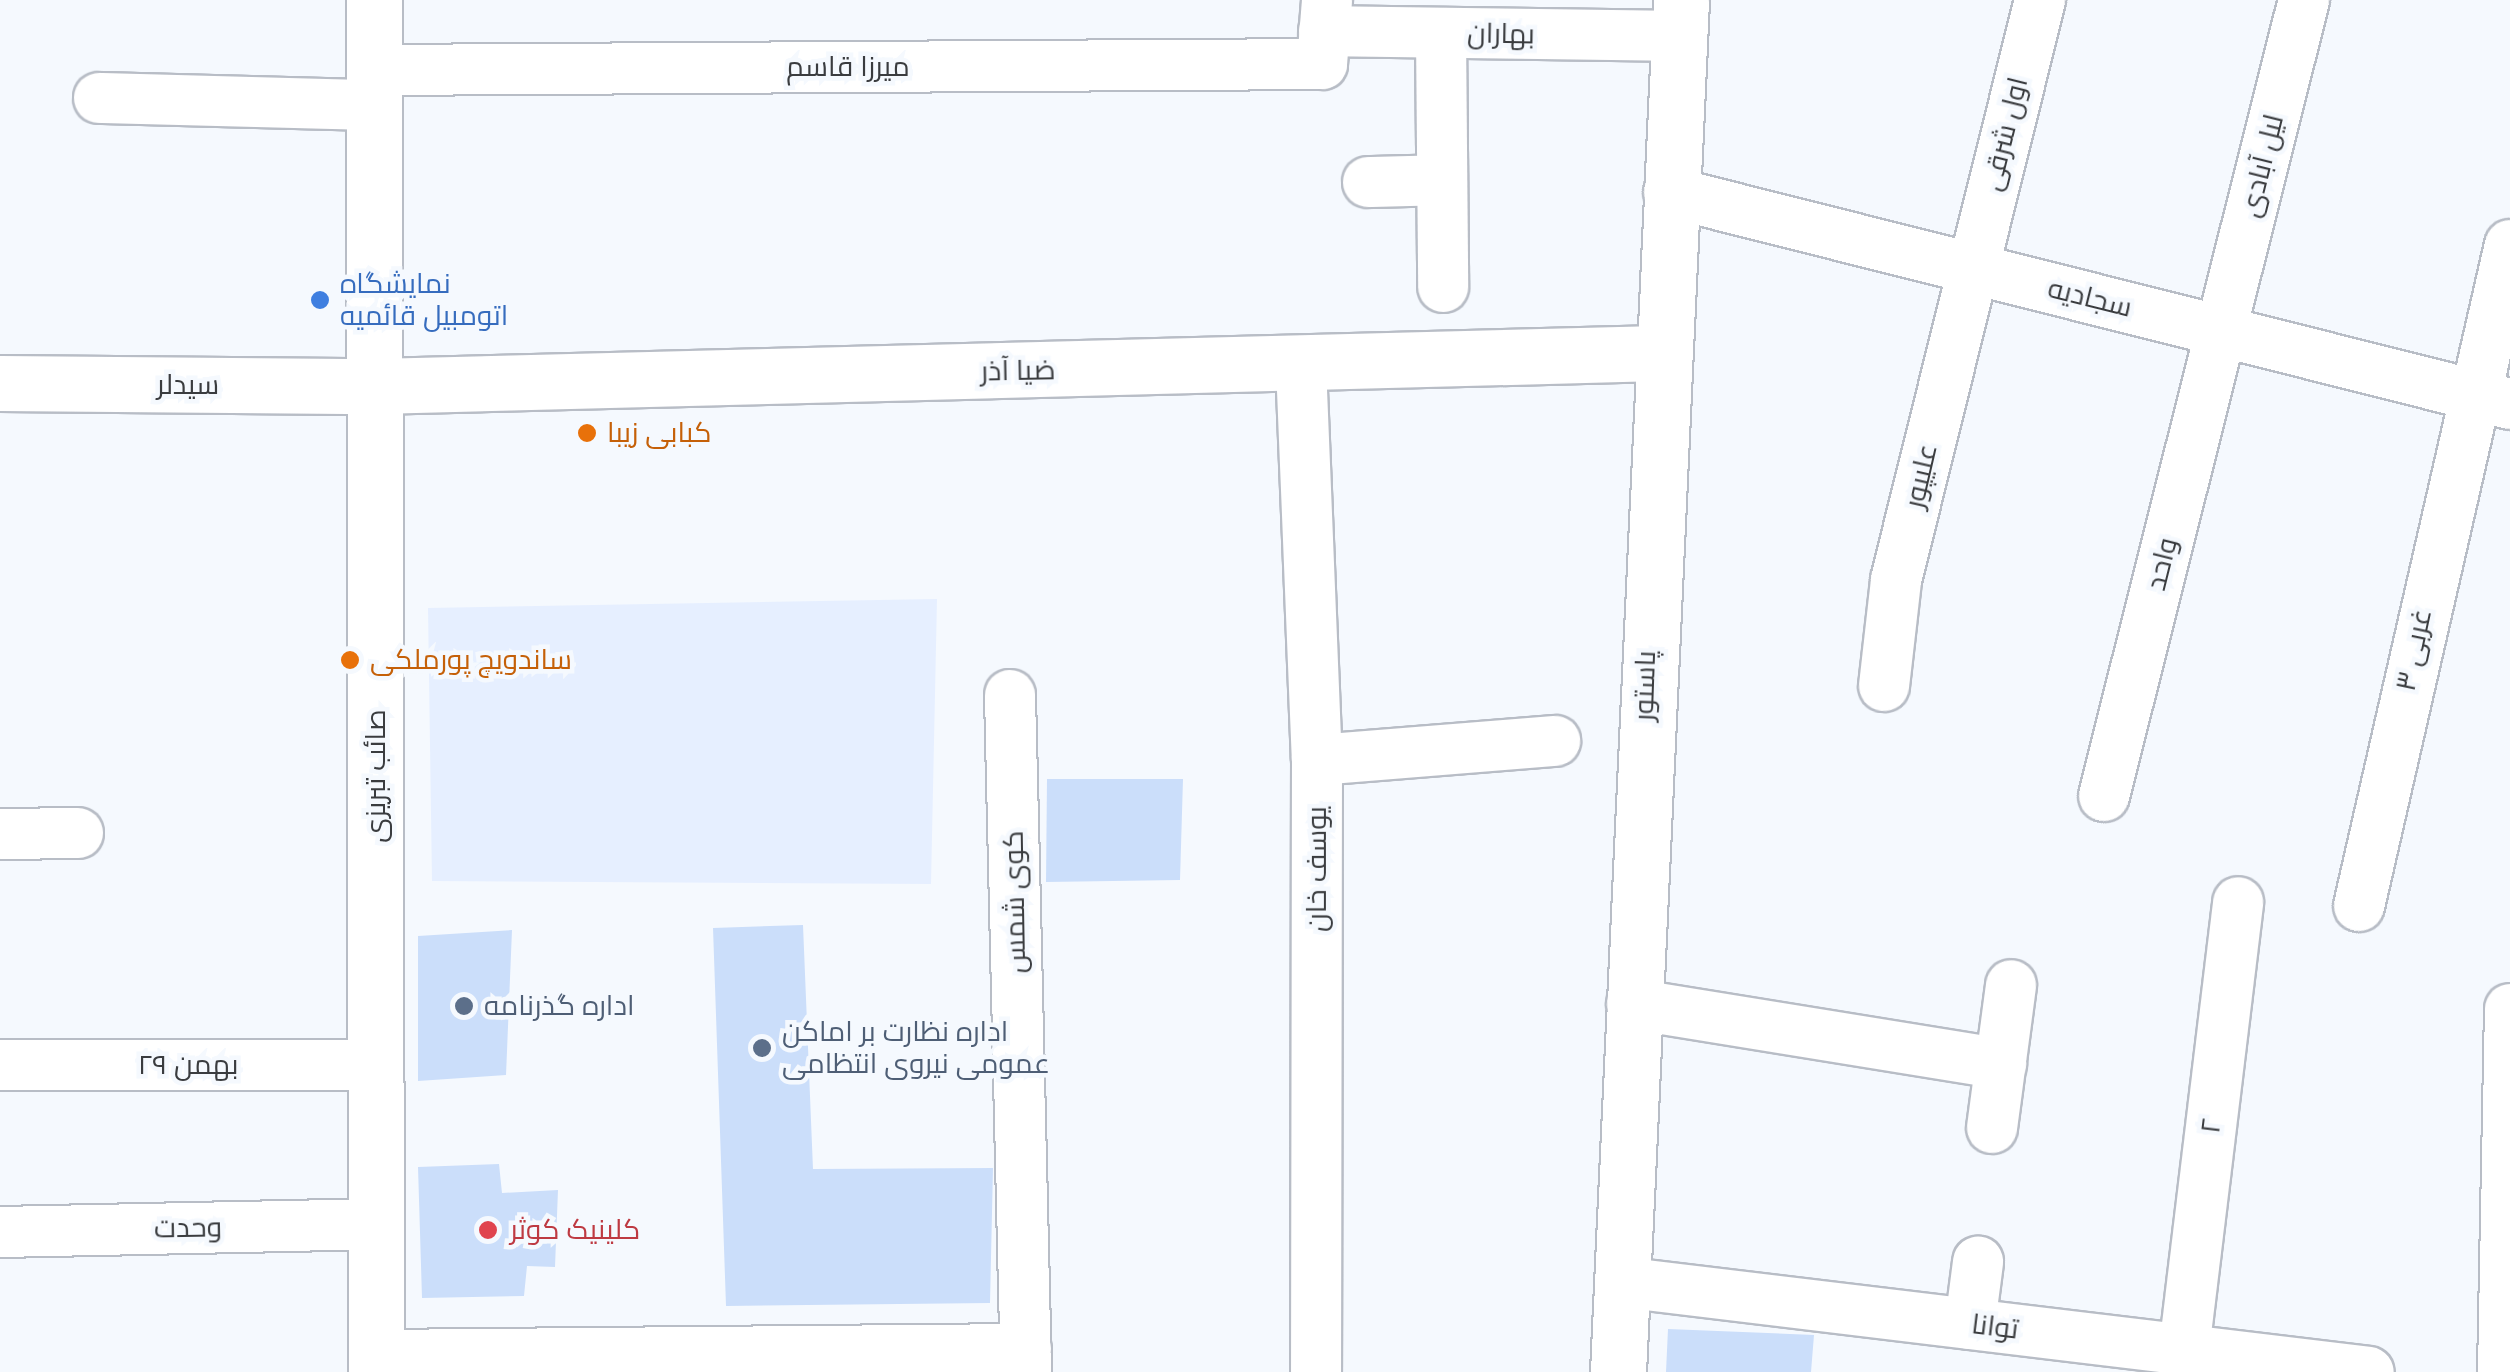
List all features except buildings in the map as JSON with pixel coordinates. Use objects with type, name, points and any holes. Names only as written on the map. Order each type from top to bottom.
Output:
[{"type":"main road","name":"صائب تبریزی","points":[[374,0],[376,1364]]},
{"type":"main road","name":"پاستور","points":[[1618,1372],[1659,353],[1680,18]]},
{"type":"main road","name":"ضیا آذر","points":[[376,386],[1300,366],[1659,353]]},
{"type":"main road","name":"سیدلر","points":[[0,384],[376,386]]},
{"type":"street","name":"اول شرقی","points":[[1970,268],[2040,0]]},
{"type":"street","name":"لیل آبادی","points":[[2220,331],[2304,0]]},
{"type":"street","name":"بهاران","points":[[1324,32],[1442,33],[1680,18]]},
{"type":"street","name":"میرزا قاسم","points":[[99,98],[374,88],[1324,32]]},
{"type":"street","points":[[1442,33],[1443,287]]},
{"type":"street","points":[[1368,182],[1442,180]]},
{"type":"street","name":"سجادیه","points":[[1669,192],[2490,399]]},
{"type":"street","name":"۳ غربی","points":[[2359,906],[2490,399],[2510,245]]},
{"type":"street","name":"علیپور","points":[[1884,686],[1896,580],[1970,268]]},
{"type":"street","name":"واحد","points":[[2104,796],[2220,331]]},
{"type":"street","name":"یوسف خان","points":[[1300,366],[1317,760],[1316,1372]]},
{"type":"street","name":"کوی شمس","points":[[376,1364],[1026,1361],[1010,694]]},
{"type":"street","points":[[1317,760],[1556,741]]},
{"type":"street","points":[[0,834],[78,834]]},
{"type":"street","name":"۲","points":[[2184,1350],[2238,902]]},
{"type":"street","points":[[1992,1128],[2010,985]]},
{"type":"street","points":[[1632,1004],[2000,1064]]},
{"type":"street","points":[[2503,1372],[2510,1008]]},
{"type":"street","name":"۲۹ بهمن","points":[[0,1065],[376,1065]]},
{"type":"street","name":"وحدت","points":[[0,1232],[376,1224]]},
{"type":"street","points":[[1970,1324],[1978,1262]]},
{"type":"street","name":"توانا","points":[[1620,1282],[2369,1372]]},
{"type":"shaded area","points":[[937,599],[931,884],[432,881],[428,608]]},
{"type":"place","name":"نمایشگاه اتومبیل قائمیه","points":[[320,300]]},
{"type":"place","name":"کبابی زیبا","points":[[587,433]]},
{"type":"place","name":"ساندویچ پورملکی","points":[[350,660]]},
{"type":"place","name":"اداره گذرنامه","points":[[464,1006]]},
{"type":"place","name":"اداره نظارت بر اماکن عمومی نیروی انتظامی","points":[[762,1048]]},
{"type":"place","name":"کلینیک کوثر","points":[[488,1230]]}]
